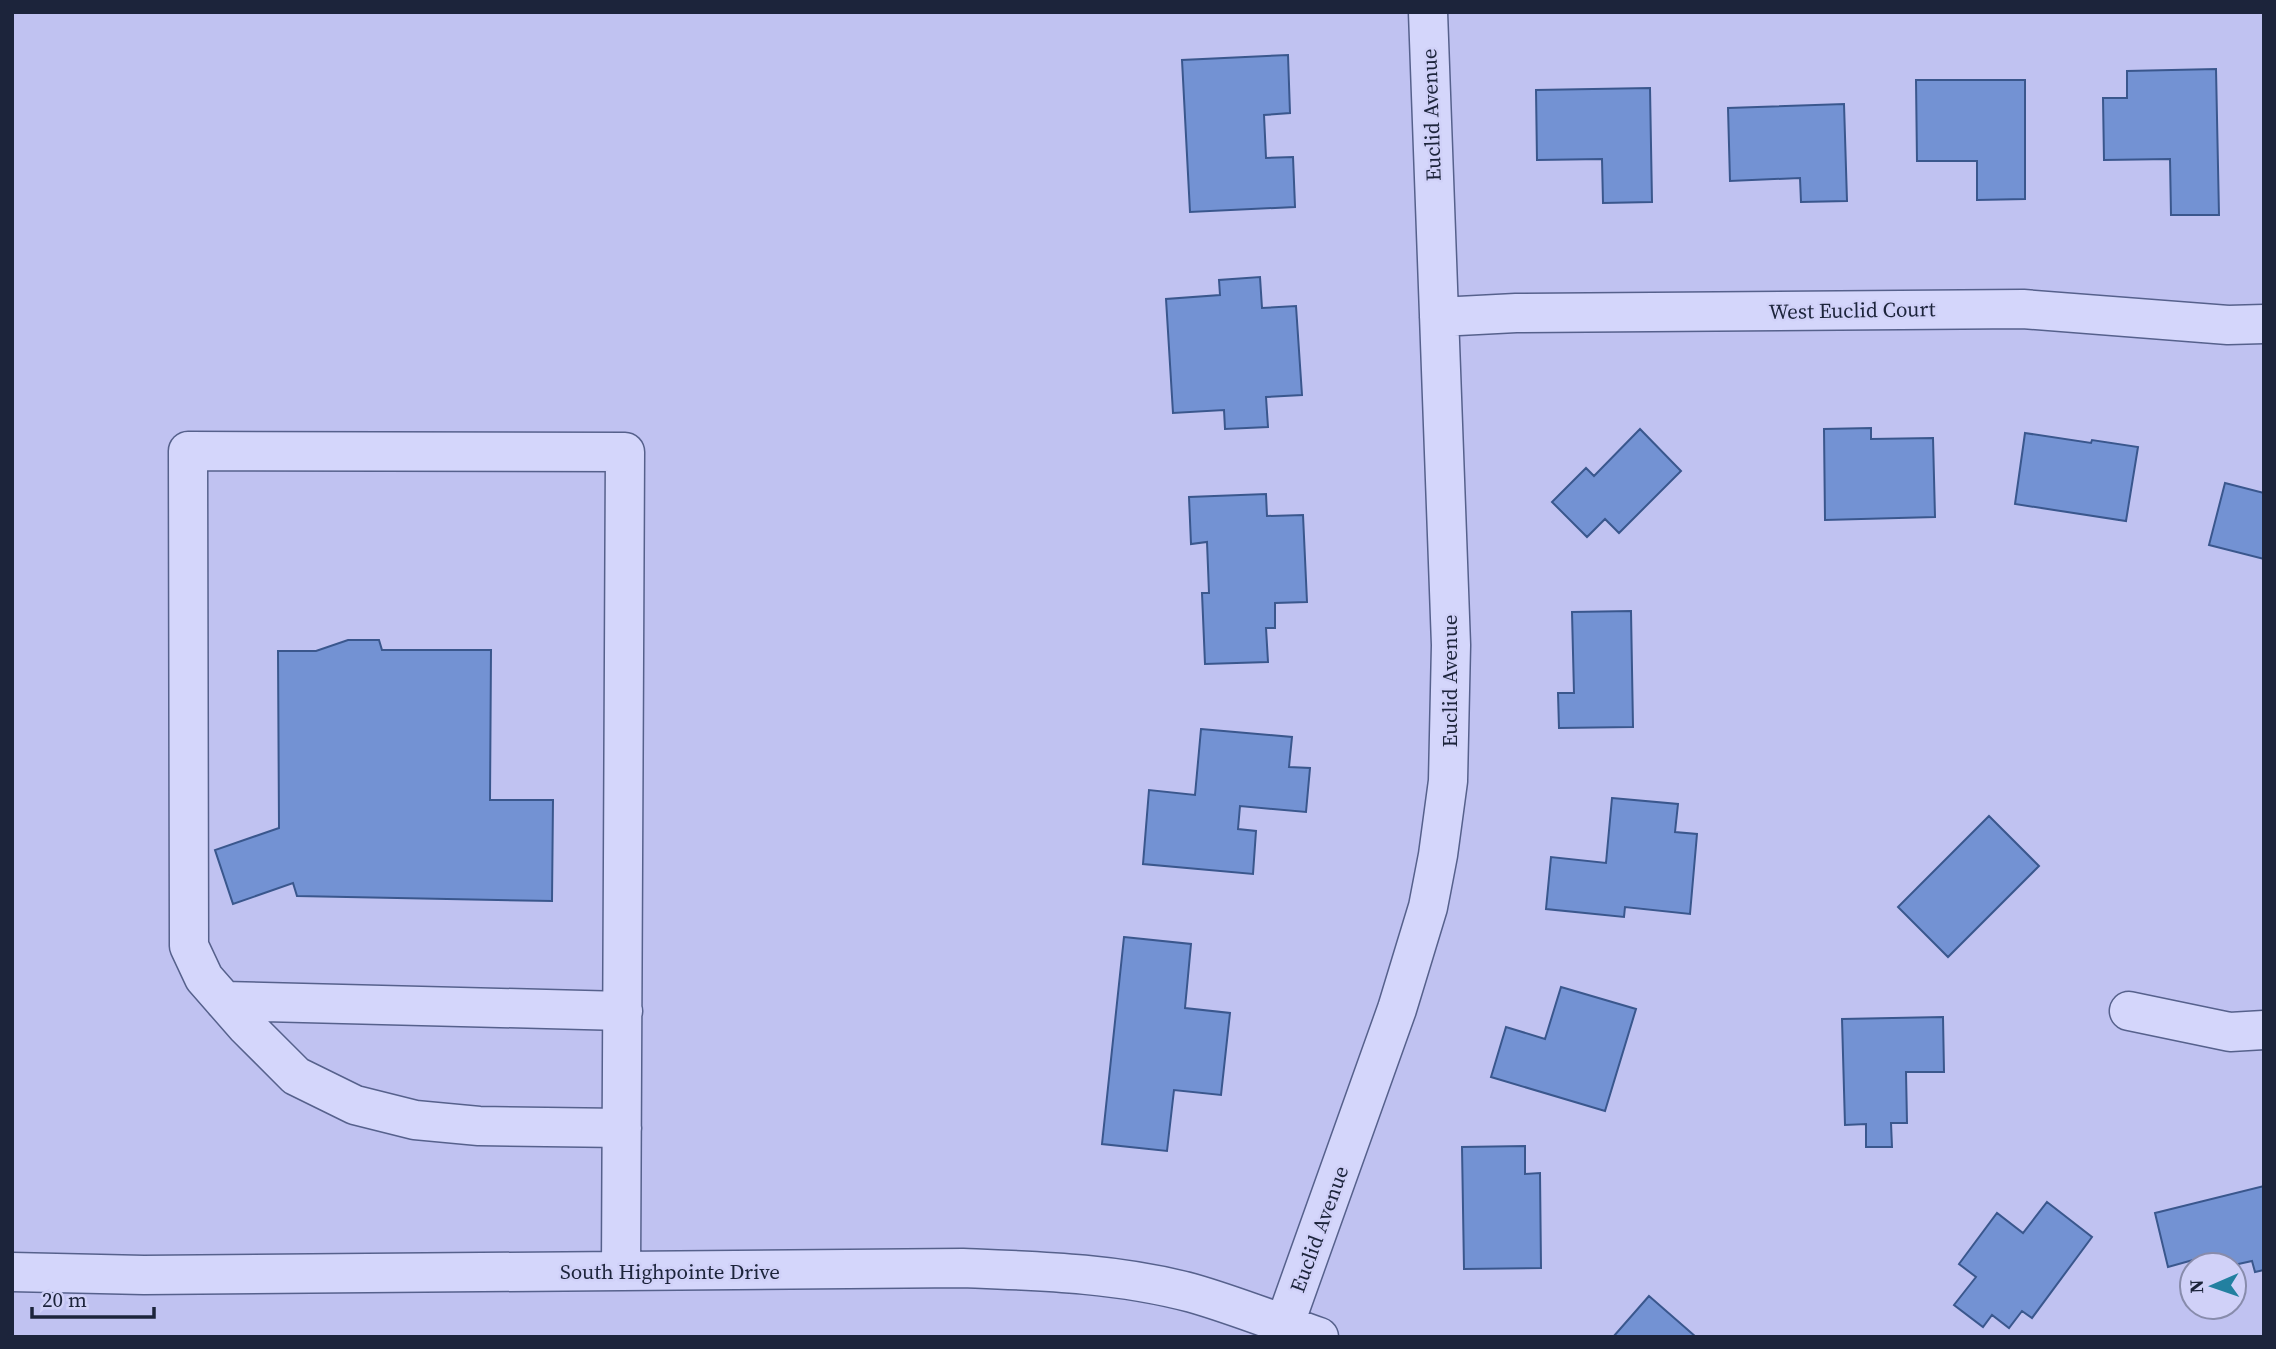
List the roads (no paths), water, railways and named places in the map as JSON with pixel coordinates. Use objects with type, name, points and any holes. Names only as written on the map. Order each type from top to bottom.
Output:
[{"type":"street","name":"Euclid Avenue","points":[[1294,1333],[1429,907],[1448,781],[1451,645],[1428,12]]},
{"type":"street","name":"West Euclid Court","points":[[1439,317],[1516,313],[2023,309],[2228,325],[2264,324]]},
{"type":"street","points":[[621,1271],[623,1011],[625,452],[188,451],[189,946],[204,978],[246,1026],[296,1076],[355,1105],[428,1121],[479,1126],[622,1128]]},
{"type":"street","points":[[224,1000],[623,1011]]},
{"type":"street","points":[[2129,1011],[2230,1032],[2264,1030]]},
{"type":"street","name":"South Highpointe Drive","points":[[12,1272],[145,1275],[963,1268],[1073,1273],[1192,1293],[1294,1333]]}]
